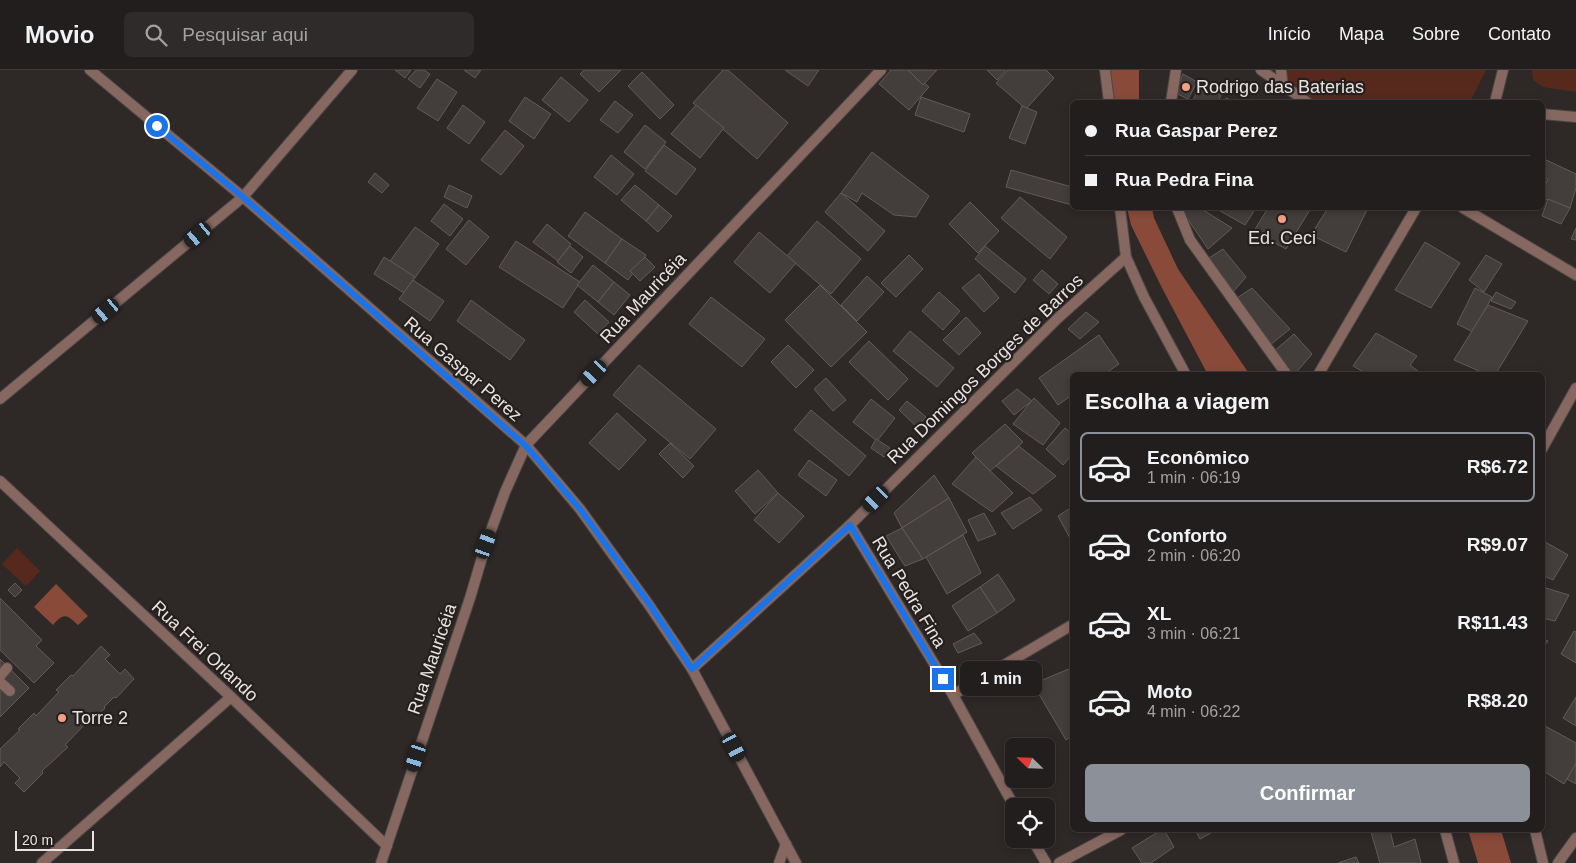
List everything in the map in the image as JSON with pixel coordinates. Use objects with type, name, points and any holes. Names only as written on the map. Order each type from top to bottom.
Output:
[{"type":"street","name":"Rua Gaspar Perez","points":[[90,70],[243,197],[526,446],[580,509],[650,605],[692,669],[796,863]]},
{"type":"street","points":[[0,399],[243,197],[352,70]]},
{"type":"street","name":"Rua Mauricéia","points":[[381,863],[467,607],[486,544],[505,492],[526,446],[881,70]]},
{"type":"street","points":[[1105,70],[1109,100]]},
{"type":"street","points":[[1172,100],[1176,70]]},
{"type":"street","points":[[1261,70],[1304,100]]},
{"type":"street","points":[[1281,70],[1283,86]]},
{"type":"street","points":[[1496,100],[1503,70]]},
{"type":"street","points":[[1545,114],[1576,117]]},
{"type":"street","points":[[1120,210],[1126,257],[1144,297],[1184,372]]},
{"type":"street","points":[[1178,210],[1190,240],[1285,372]]},
{"type":"street","points":[[1320,372],[1415,210]]},
{"type":"street","points":[[1466,210],[1576,275]]},
{"type":"street","name":"Rua Domingos Borges de Barros","points":[[692,669],[850,525],[1058,318],[1126,257]]},
{"type":"street","points":[[1545,444],[1576,388]]},
{"type":"street","name":"Rua Frei Orlando","points":[[0,481],[387,846]]},
{"type":"street","name":"Rua Pedra Fina","points":[[850,525],[953,695],[1010,798]]},
{"type":"street","points":[[953,695],[1070,625]]},
{"type":"street","points":[[0,676],[7,668]]},
{"type":"street","points":[[0,682],[10,691]]},
{"type":"street","points":[[42,863],[231,697]]},
{"type":"street","points":[[1059,863],[1117,832]]},
{"type":"street","points":[[1446,832],[1454,863]]},
{"type":"street","points":[[1535,832],[1543,863]]},
{"type":"street","points":[[1558,863],[1576,838]]},
{"type":"street","points":[[779,863],[786,844]]},
{"type":"street","points":[[1037,848],[1046,863]]},
{"type":"shaded area","points":[[1110,70],[1139,70],[1139,100],[1111,100]]},
{"type":"shaded area","points":[[1275,70],[1486,70],[1471,100],[1309,100],[1292,89]]},
{"type":"shaded area","points":[[1532,70],[1576,70],[1576,92],[1543,87],[1533,80]]},
{"type":"shaded area","points":[[1127,210],[1152,210],[1154,218],[1178,269],[1248,372],[1206,372],[1131,225]]},
{"type":"shaded area","points":[[17,548],[40,571],[26,586],[2,564]]},
{"type":"shaded area","points":[[56,584],[88,616],[78,625],[65,616],[53,625],[34,607]]},
{"type":"shaded area","points":[[1469,832],[1502,832],[1511,863],[1478,863]]},
{"type":"building","points":[[395,70],[411,70],[405,78]]},
{"type":"building","points":[[416,70],[424,70],[430,74],[420,88],[408,79]]},
{"type":"building","points":[[464,70],[481,70],[475,78]]},
{"type":"building","points":[[584,70],[621,70],[599,92],[580,74]]},
{"type":"building","points":[[723,70],[728,70],[788,123],[757,159],[693,103]]},
{"type":"building","points":[[785,70],[819,70],[808,86]]},
{"type":"building","points":[[891,70],[909,70],[929,87],[909,110],[879,84]]},
{"type":"building","points":[[908,70],[937,70],[923,85]]},
{"type":"building","points":[[987,70],[1006,70],[997,80]]},
{"type":"building","points":[[1008,70],[1046,70],[1054,78],[1026,109],[996,83]]},
{"type":"building","points":[[642,72],[674,105],[660,119],[628,86]]},
{"type":"building","name":"Rodrigo das Baterias","points":[[1183,74],[1197,82],[1188,99],[1175,93]]},
{"type":"building","points":[[561,77],[588,100],[569,122],[542,100]]},
{"type":"building","points":[[437,79],[457,92],[438,121],[417,108]]},
{"type":"building","points":[[1201,84],[1221,95],[1219,100],[1193,100]]},
{"type":"building","points":[[525,97],[551,114],[534,139],[509,121]]},
{"type":"building","points":[[921,97],[970,114],[964,132],[915,115]]},
{"type":"building","points":[[615,101],[633,115],[618,133],[600,120]]},
{"type":"building","points":[[463,105],[485,122],[469,144],[447,128]]},
{"type":"building","points":[[696,105],[724,128],[700,158],[671,134]]},
{"type":"building","points":[[1022,106],[1037,112],[1025,144],[1009,138]]},
{"type":"building","points":[[645,125],[666,142],[645,169],[624,152]]},
{"type":"building","points":[[505,130],[524,146],[501,175],[481,160]]},
{"type":"building","points":[[664,145],[696,169],[676,195],[645,171]]},
{"type":"building","points":[[872,152],[929,196],[916,217],[894,215],[862,193],[857,202],[841,193]]},
{"type":"building","points":[[611,155],[634,174],[617,195],[594,177]]},
{"type":"building","points":[[1545,159],[1576,174],[1576,188],[1570,208],[1545,199],[1545,185],[1548,179],[1545,178]]},
{"type":"building","points":[[1011,170],[1070,186],[1070,204],[1006,187]]},
{"type":"building","points":[[375,173],[389,185],[382,193],[368,182]]},
{"type":"building","points":[[449,185],[472,196],[467,208],[444,197]]},
{"type":"building","points":[[635,185],[659,205],[646,221],[621,200]]},
{"type":"building","points":[[841,193],[885,231],[868,251],[825,212]]},
{"type":"building","points":[[1020,197],[1067,237],[1050,259],[1001,218]]},
{"type":"building","points":[[1548,199],[1570,208],[1561,224],[1542,216]]},
{"type":"building","points":[[970,202],[999,231],[978,253],[949,224]]},
{"type":"building","points":[[444,204],[463,219],[450,236],[431,221]]},
{"type":"building","points":[[659,205],[672,216],[658,232],[646,221]]},
{"type":"building","points":[[1184,210],[1203,210],[1232,228],[1208,249],[1183,212]]},
{"type":"building","points":[[1219,210],[1255,210],[1245,225]]},
{"type":"building","name":"Ed. Ceci","points":[[1267,210],[1310,210],[1286,249],[1254,231]]},
{"type":"building","points":[[1327,210],[1367,210],[1346,252],[1311,235]]},
{"type":"building","points":[[585,212],[622,239],[605,263],[568,236]]},
{"type":"building","points":[[469,220],[489,237],[466,265],[446,249]]},
{"type":"building","points":[[817,221],[861,259],[831,294],[787,256]]},
{"type":"building","points":[[547,224],[571,244],[558,261],[533,242]]},
{"type":"building","points":[[415,227],[439,244],[414,279],[390,261]]},
{"type":"building","points":[[1576,228],[1576,240],[1571,239]]},
{"type":"building","points":[[759,232],[796,263],[770,293],[734,262]]},
{"type":"building","points":[[622,239],[646,255],[628,280],[605,263]]},
{"type":"building","points":[[516,241],[580,282],[563,308],[499,267]]},
{"type":"building","points":[[1425,242],[1460,263],[1431,308],[1395,290]]},
{"type":"building","points":[[570,246],[583,257],[571,273],[557,262]]},
{"type":"building","points":[[985,246],[1026,279],[1015,293],[975,259]]},
{"type":"building","points":[[1223,249],[1246,277],[1232,293],[1209,258]]},
{"type":"building","points":[[909,255],[923,269],[896,297],[881,283]]},
{"type":"building","points":[[1486,255],[1502,264],[1484,292],[1469,280]]},
{"type":"building","points":[[384,257],[415,277],[404,293],[374,274]]},
{"type":"building","points":[[645,257],[655,267],[640,281],[630,271]]},
{"type":"building","points":[[593,265],[614,282],[598,302],[577,285]]},
{"type":"building","points":[[1042,270],[1058,284],[1049,294],[1033,280]]},
{"type":"building","points":[[979,274],[999,298],[984,312],[962,288]]},
{"type":"building","points":[[867,276],[884,292],[857,321],[841,305]]},
{"type":"building","points":[[413,280],[444,301],[430,321],[399,299]]},
{"type":"building","points":[[614,282],[630,295],[614,315],[598,302]]},
{"type":"building","points":[[820,285],[867,332],[831,367],[785,320]]},
{"type":"building","points":[[1252,288],[1290,329],[1270,345],[1237,298]]},
{"type":"building","points":[[1475,288],[1492,297],[1473,332],[1457,324]]},
{"type":"building","points":[[939,292],[960,311],[943,330],[922,311]]},
{"type":"building","points":[[1496,292],[1516,302],[1511,309],[1491,301]]},
{"type":"building","points":[[711,297],[765,339],[742,367],[689,324]]},
{"type":"building","points":[[471,300],[525,340],[510,360],[457,321]]},
{"type":"building","points":[[585,300],[609,322],[598,334],[574,312]]},
{"type":"building","points":[[1488,305],[1528,321],[1497,372],[1481,372],[1454,360]]},
{"type":"building","points":[[1086,312],[1099,322],[1080,339],[1068,329]]},
{"type":"building","points":[[966,317],[981,333],[959,355],[943,340]]},
{"type":"building","points":[[910,331],[954,368],[937,387],[893,351]]},
{"type":"building","points":[[1376,333],[1417,356],[1410,365],[1419,372],[1364,372],[1353,366]]},
{"type":"building","points":[[1294,334],[1312,354],[1297,372],[1287,372],[1273,352]]},
{"type":"building","points":[[1099,335],[1119,364],[1107,372],[1070,372],[1070,396],[1058,405],[1039,378]]},
{"type":"building","points":[[869,341],[908,379],[888,400],[849,362]]},
{"type":"building","points":[[788,345],[814,370],[796,388],[771,362]]},
{"type":"building","points":[[639,365],[716,429],[690,459],[613,395]]},
{"type":"building","points":[[826,378],[846,400],[833,411],[814,389]]},
{"type":"building","points":[[1017,389],[1032,401],[1014,415],[1002,401]]},
{"type":"building","points":[[1034,398],[1060,423],[1043,445],[1013,424]]},
{"type":"building","points":[[871,399],[895,418],[877,441],[853,422]]},
{"type":"building","points":[[907,401],[926,417],[917,427],[899,410]]},
{"type":"building","points":[[811,410],[866,456],[849,476],[794,430]]},
{"type":"building","points":[[617,413],[646,440],[619,470],[589,443]]},
{"type":"building","points":[[1005,424],[1023,442],[990,471],[972,453]]},
{"type":"building","points":[[1065,428],[1070,432],[1070,457],[1063,465],[1046,449]]},
{"type":"building","points":[[876,439],[890,448],[884,457],[871,448]]},
{"type":"building","points":[[670,443],[694,466],[683,478],[659,454]]},
{"type":"building","points":[[1019,446],[1056,476],[1033,494],[996,466]]},
{"type":"building","points":[[976,457],[1013,493],[992,512],[952,484]]},
{"type":"building","points":[[809,460],[837,480],[826,496],[798,475]]},
{"type":"building","points":[[758,470],[778,493],[755,514],[735,491]]},
{"type":"building","points":[[934,475],[949,498],[902,528],[894,513]]},
{"type":"building","points":[[778,493],[804,516],[779,543],[754,520]]},
{"type":"building","points":[[1030,497],[1042,510],[1013,529],[1001,513]]},
{"type":"building","points":[[949,498],[967,532],[923,559],[902,528]]},
{"type":"building","points":[[1070,508],[1070,538],[1058,516]]},
{"type":"building","points":[[984,513],[996,534],[978,541],[968,520]]},
{"type":"building","points":[[902,528],[923,559],[905,566],[886,536]]},
{"type":"building","points":[[963,535],[981,573],[947,594],[926,557]]},
{"type":"building","points":[[1545,542],[1568,555],[1553,580],[1545,576]]},
{"type":"building","points":[[998,574],[1015,600],[997,613],[980,587]]},
{"type":"building","points":[[15,583],[22,590],[15,597],[8,590]]},
{"type":"building","points":[[980,587],[997,613],[968,631],[952,606]]},
{"type":"building","points":[[1546,588],[1569,595],[1555,621],[1545,619]]},
{"type":"building","points":[[0,598],[42,640],[36,646],[54,663],[34,683],[0,650]]},
{"type":"building","points":[[1574,631],[1576,632],[1576,663],[1561,654]]},
{"type":"building","points":[[974,633],[982,643],[958,653],[953,644]]},
{"type":"building","name":"Torre 2","points":[[101,646],[110,655],[105,659],[120,674],[125,669],[134,679],[116,698],[114,697],[104,707],[91,723],[88,721],[65,745],[68,747],[42,771],[43,773],[24,792],[15,783],[20,778],[4,762],[0,767],[0,749],[34,713],[36,716],[59,692],[56,690],[71,675],[73,676]]},
{"type":"building","points":[[0,659],[29,688],[0,717]]},
{"type":"building","points":[[1070,668],[1070,737],[1066,740],[1033,684]]},
{"type":"building","points":[[1576,697],[1576,726],[1563,718]]},
{"type":"building","points":[[1545,726],[1576,743],[1576,764],[1564,784],[1545,772]]},
{"type":"building","points":[[1576,763],[1576,784],[1567,779]]},
{"type":"building","points":[[1158,832],[1165,832],[1174,847],[1151,863],[1142,863],[1132,848]]},
{"type":"building","points":[[1196,832],[1211,833],[1200,839]]},
{"type":"building","points":[[1371,832],[1390,832],[1394,847],[1415,839],[1421,863],[1380,863]]},
{"type":"building","points":[[1356,857],[1359,863],[1338,863]]},
{"type":"place","name":"Rodrigo das Baterias","points":[[1186,87]]},
{"type":"place","name":"Ed. Ceci","points":[[1282,219]]},
{"type":"place","name":"Torre 2","points":[[62,718]]},
{"type":"route","points":[[157,126],[243,197],[526,446],[580,509],[650,605],[692,669],[850,525],[943,679]]}]
